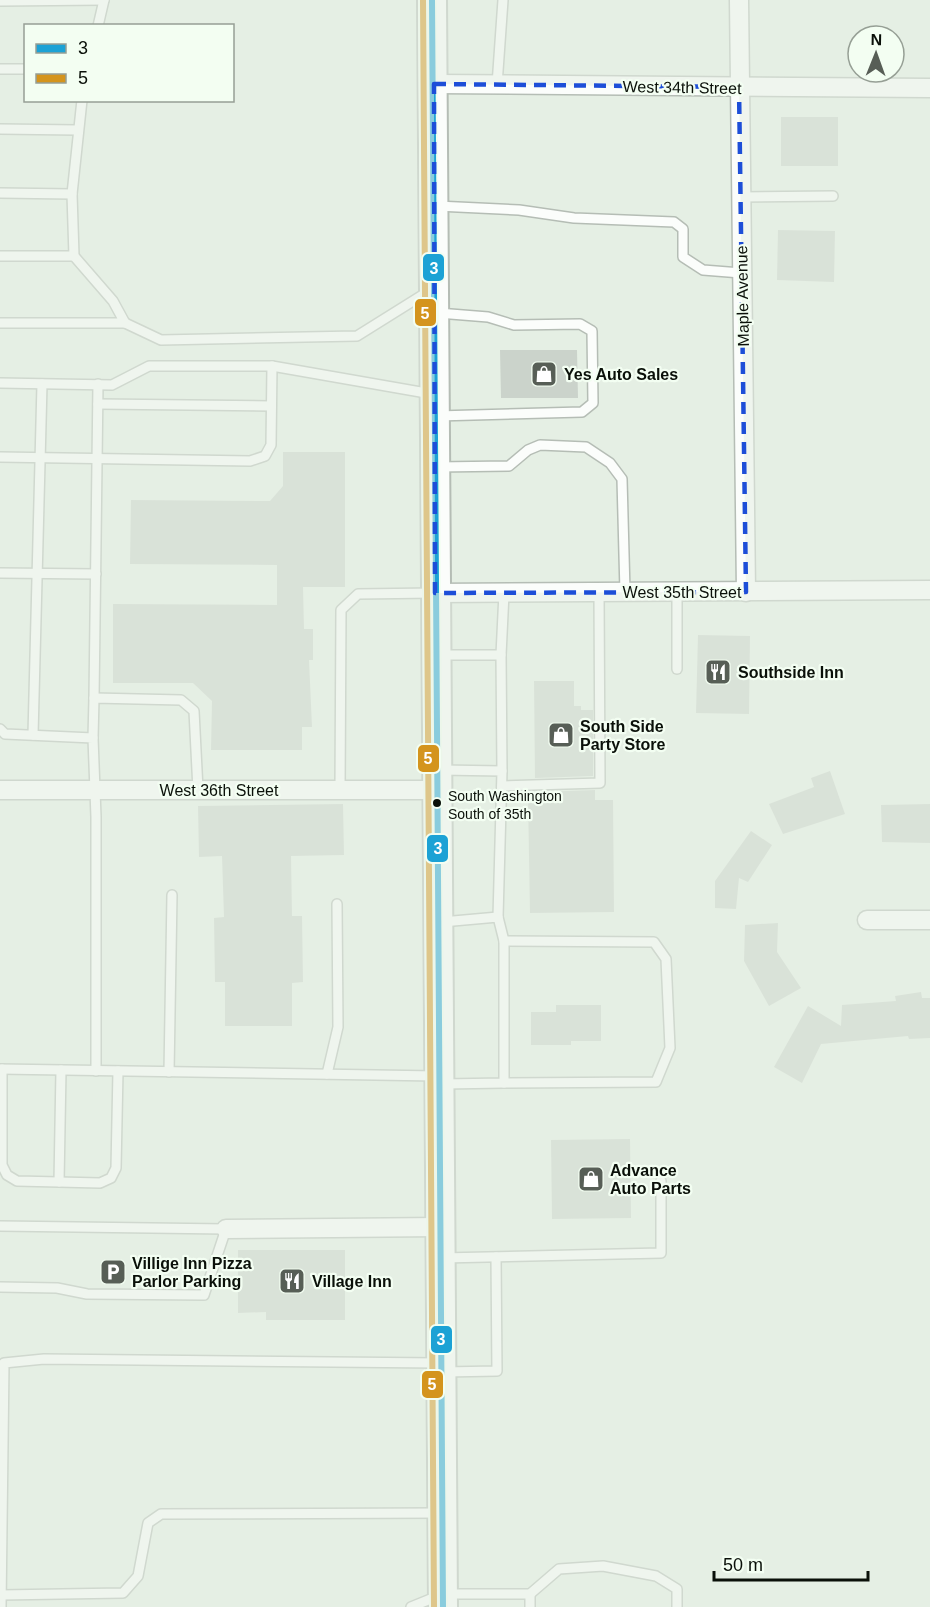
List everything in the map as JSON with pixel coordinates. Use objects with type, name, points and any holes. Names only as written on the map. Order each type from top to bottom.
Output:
[{"type":"main road","points":[[432,0],[443,1600]]},
{"type":"street","name":"Maple Avenue","points":[[739,0],[746,592]]},
{"type":"street","name":"West 34th Street","points":[[434,84],[930,88]]},
{"type":"street","name":"West 35th Street","points":[[435,593],[930,590]]},
{"type":"street","name":"West 36th Street","points":[[0,790],[340,790],[438,780]]},
{"type":"street","points":[[867,920],[930,920]]},
{"type":"street","points":[[226,1228],[440,1227]]},
{"type":"lane","points":[[0,1],[104,0],[98,24]]},
{"type":"lane","points":[[497,85],[503,0]]},
{"type":"lane","points":[[0,69],[24,69]]},
{"type":"lane","points":[[82,102],[72,194],[74,256],[113,302],[125,323]]},
{"type":"lane","points":[[0,129],[77,130]]},
{"type":"lane","points":[[0,193],[72,194]]},
{"type":"lane","points":[[741,197],[833,196]]},
{"type":"lane","points":[[434,206],[519,210],[574,218],[674,222],[684,229],[683,257],[703,270],[741,273]]},
{"type":"lane","points":[[0,256],[74,256]]},
{"type":"lane","points":[[0,323],[125,323],[161,340],[357,336],[434,301],[514,324],[580,324],[592,331],[593,403],[582,412],[434,405],[272,366],[148,366],[112,385],[0,383]]},
{"type":"lane","points":[[0,457],[250,461],[265,456],[271,445],[272,366]]},
{"type":"lane","points":[[33,735],[42,384]]},
{"type":"lane","points":[[96,1071],[93,738],[98,384]]},
{"type":"lane","points":[[98,404],[271,406]]},
{"type":"lane","points":[[435,467],[509,466],[528,450],[540,446],[586,447],[610,463],[622,479],[625,592]]},
{"type":"lane","points":[[0,573],[96,574]]},
{"type":"lane","points":[[677,592],[677,669]]},
{"type":"lane","points":[[340,790],[341,610],[358,594],[435,593]]},
{"type":"lane","points":[[504,593],[501,655],[502,786],[498,917],[504,941],[504,1083]]},
{"type":"lane","points":[[502,786],[600,783],[599,593]]},
{"type":"lane","points":[[436,655],[501,655]]},
{"type":"lane","points":[[94,698],[181,700],[194,711],[198,790]]},
{"type":"lane","points":[[0,729],[5,734],[93,738]]},
{"type":"lane","points":[[438,780],[502,771]]},
{"type":"lane","points":[[169,1072],[172,895]]},
{"type":"lane","points":[[327,1074],[338,1027],[337,904]]},
{"type":"lane","points":[[438,922],[498,917]]},
{"type":"lane","points":[[118,1071],[116,1168],[111,1178],[100,1183],[17,1181],[6,1175],[2,1165],[1,1069],[327,1074],[504,1083],[656,1082],[670,1048],[666,959],[654,942],[504,941]]},
{"type":"lane","points":[[59,1182],[61,1070]]},
{"type":"lane","points":[[440,1258],[661,1253],[661,1181]]},
{"type":"lane","points":[[0,1226],[226,1228],[204,1294],[87,1293],[57,1288],[0,1287]]},
{"type":"lane","points":[[1,1607],[4,1363],[44,1359],[441,1367],[497,1371],[496,1257]]},
{"type":"lane","points":[[1,1595],[123,1593],[138,1576],[148,1522],[162,1514],[442,1513]]},
{"type":"lane","points":[[411,1607],[443,1600],[530,1594],[560,1569],[603,1566],[656,1576],[677,1589],[677,1607]]},
{"type":"lane","points":[[530,1594],[530,1607]]},
{"type":"highlighted area","points":[[434,84],[739,87],[746,592],[435,593]]},
{"type":"building","points":[[781,117],[838,117],[838,166],[781,166]]},
{"type":"building","points":[[778,230],[835,231],[834,282],[777,280]]},
{"type":"building","points":[[500,350],[577,350],[578,398],[501,398]]},
{"type":"building","points":[[283,452],[345,452],[345,587],[303,587],[304,629],[313,629],[313,660],[309,660],[312,727],[302,727],[302,750],[211,750],[212,701],[193,683],[113,683],[113,604],[277,605],[277,565],[130,564],[131,500],[270,501],[283,486]]},
{"type":"building","points":[[698,635],[750,636],[749,714],[696,713]]},
{"type":"building","points":[[534,681],[574,681],[574,706],[581,706],[581,710],[593,710],[593,776],[535,778]]},
{"type":"building","points":[[830,771],[845,814],[783,834],[769,804],[814,787],[811,778]]},
{"type":"building","points":[[595,790],[595,800],[613,800],[614,912],[530,913],[528,797],[535,797],[535,792]]},
{"type":"building","points":[[343,804],[344,855],[291,856],[292,916],[302,916],[303,982],[292,983],[292,1026],[225,1026],[225,982],[215,982],[214,918],[224,917],[222,856],[199,857],[198,806]]},
{"type":"building","points":[[930,804],[930,843],[882,842],[881,805]]},
{"type":"building","points":[[751,831],[772,845],[748,882],[739,878],[736,909],[715,908],[715,881]]},
{"type":"building","points":[[778,923],[777,952],[801,988],[769,1006],[744,961],[745,925]]},
{"type":"building","points":[[921,992],[922,998],[930,998],[930,1038],[909,1039],[908,1036],[821,1044],[802,1083],[774,1067],[808,1006],[841,1026],[842,1005],[896,1001],[895,996]]},
{"type":"building","points":[[556,1005],[601,1005],[601,1041],[571,1041],[571,1045],[531,1045],[531,1012],[556,1012]]},
{"type":"building","name":"Advance Auto Parts","points":[[630,1139],[631,1218],[552,1219],[551,1140]]},
{"type":"building","name":"Village Inn","points":[[238,1250],[345,1250],[345,1320],[266,1320],[266,1312],[238,1313]]},
{"type":"transit line","name":"5","points":[[423,0],[434,1607]]},
{"type":"transit line","name":"3","points":[[432,0],[443,1607]]},
{"type":"place","name":"Yes Auto Sales","points":[[544,374]]},
{"type":"place","name":"Southside Inn","points":[[718,672]]},
{"type":"place","name":"South Side Party Store","points":[[561,735]]},
{"type":"place","name":"South Washington South of 35th","points":[[437,803]]},
{"type":"place","name":"Advance Auto Parts","points":[[591,1179]]},
{"type":"place","name":"Villige Inn Pizza Parlor Parking","points":[[113,1272]]},
{"type":"place","name":"Village Inn","points":[[292,1281]]}]
